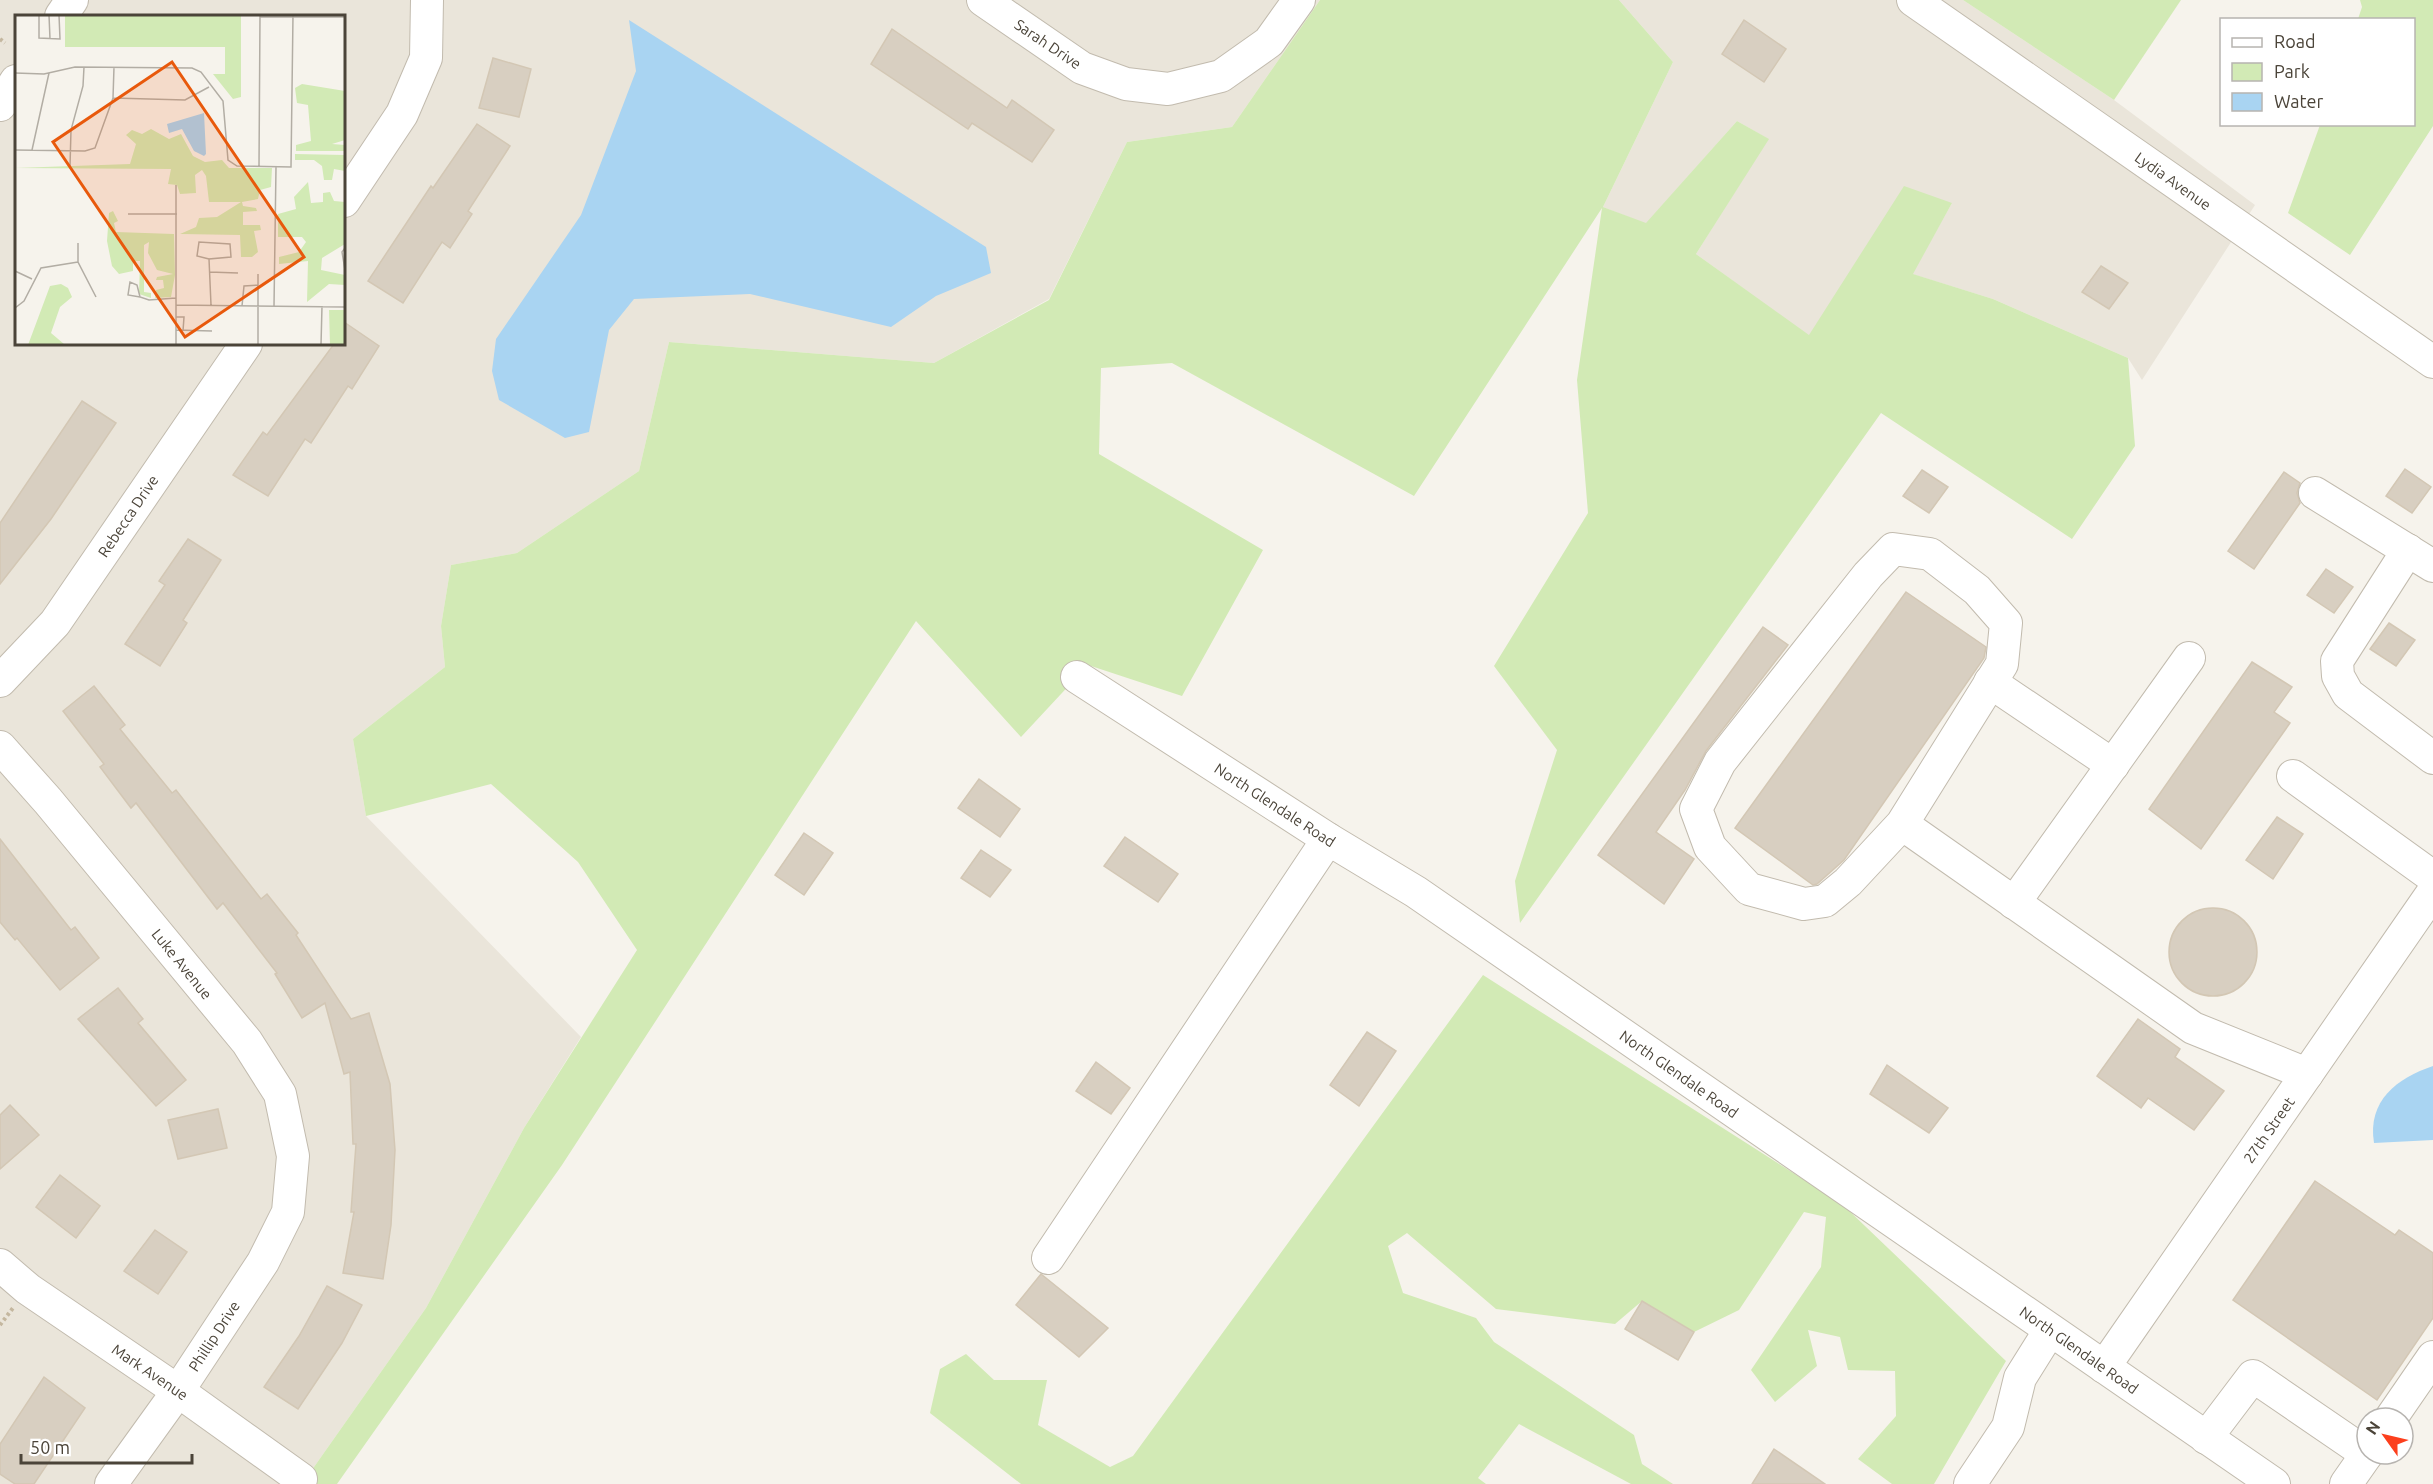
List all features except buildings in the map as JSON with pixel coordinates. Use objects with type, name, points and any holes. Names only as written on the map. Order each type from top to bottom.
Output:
[{"type":"street","points":[[62,15],[72,0]]},
{"type":"street","points":[[345,200],[402,114],[426,58],[427,0]]},
{"type":"street","name":"Sarah Drive","points":[[983,0],[1082,68],[1126,84],[1168,88],[1221,76],[1269,42],[1299,0]]},
{"type":"street","name":"Lydia Avenue","points":[[1913,0],[2433,362]]},
{"type":"street","points":[[0,105],[15,82]]},
{"type":"street","name":"Rebecca Drive","points":[[0,681],[55,623],[245,345]]},
{"type":"street","points":[[2315,494],[2421,558],[2337,661],[2338,676],[2348,694],[2433,758]]},
{"type":"street","points":[[1893,549],[1930,554],[1977,590],[2006,623],[2002,664],[1902,824],[1848,882],[1825,901],[1804,904],[1749,889],[1710,847],[1696,809],[1720,762],[1868,575],[1893,549]]},
{"type":"street","points":[[2014,903],[2190,658]]},
{"type":"street","name":"North Glendale Road","points":[[1077,677],[1328,839],[1416,892],[2274,1484]]},
{"type":"street","points":[[1990,682],[2113,765]]},
{"type":"street","name":"Luke Avenue","points":[[0,747],[48,801],[247,1042],[280,1094],[293,1156],[288,1212]]},
{"type":"street","points":[[2293,776],[2433,877]]},
{"type":"street","points":[[1902,824],[2193,1028],[2307,1074]]},
{"type":"street","points":[[1048,1258],[1328,839]]},
{"type":"street","name":"27th Street","points":[[2104,1367],[2433,892]]},
{"type":"street","name":"Phillip Drive","points":[[111,1484],[178,1391],[263,1262],[288,1212]]},
{"type":"street","name":"Mark Avenue","points":[[0,1265],[28,1289],[178,1391],[301,1479]]},
{"type":"street","points":[[1970,1484],[2008,1427],[2020,1378],[2050,1330]]},
{"type":"street","points":[[2399,1406],[2433,1357]]},
{"type":"street","points":[[2206,1438],[2253,1376],[2355,1446]]},
{"type":"street","points":[[2346,1484],[2359,1466]]},
{"type":"path","points":[[0,39],[5,43]]},
{"type":"shaded area","points":[[0,0],[1320,0],[1232,127],[1127,142],[1049,299],[934,363],[669,342],[639,471],[517,553],[451,565],[441,626],[445,667],[353,739],[366,816],[581,1037],[524,1128],[426,1308],[302,1484],[0,1484]]},
{"type":"shaded area","points":[[1619,0],[1963,0],[2114,100],[2255,205],[2142,380],[2128,358],[1993,299],[1912,274],[1952,203],[1809,336],[1696,254],[1768,139],[1737,121],[1646,224],[1603,207],[1673,62]]},
{"type":"green space","points":[[1320,0],[1619,0],[1673,62],[1603,207],[1646,223],[1737,121],[1769,139],[1696,254],[1809,335],[1904,186],[1952,203],[1913,274],[1993,299],[2128,358],[2135,446],[2072,539],[1881,413],[1520,923],[1515,881],[1557,750],[1494,666],[1588,513],[1577,380],[1602,208],[1414,496],[1172,363],[1101,368],[1099,454],[1263,550],[1182,696],[1088,665],[1021,737],[916,621],[562,1165],[337,1484],[302,1484],[426,1308],[524,1128],[637,950],[578,862],[491,784],[366,816],[353,739],[445,667],[441,626],[451,565],[517,553],[639,471],[669,342],[934,363],[1049,300],[1127,142],[1232,127]]},
{"type":"green space","points":[[1963,0],[2181,0],[2114,100]]},
{"type":"green space","points":[[2360,0],[2433,0],[2433,126],[2350,255],[2288,213],[2320,126],[2415,126],[2415,18],[2358,18],[2362,7]]},
{"type":"green space","points":[[1483,975],[1842,1204],[2006,1361],[1934,1484],[1892,1484],[1858,1459],[1896,1416],[1895,1371],[1848,1370],[1840,1337],[1808,1330],[1817,1366],[1775,1402],[1751,1370],[1821,1267],[1826,1217],[1804,1212],[1739,1310],[1694,1332],[1642,1301],[1615,1324],[1496,1309],[1407,1233],[1388,1246],[1403,1293],[1476,1318],[1494,1342],[1634,1435],[1642,1464],[1673,1484],[1631,1484],[1519,1424],[1478,1478],[1486,1484],[1021,1484],[930,1413],[940,1369],[966,1354],[994,1380],[1047,1380],[1038,1425],[1110,1467],[1133,1456]]},
{"type":"water","points":[[629,20],[986,247],[991,273],[936,296],[891,327],[750,294],[634,299],[609,330],[589,432],[565,438],[499,400],[492,371],[496,339],[581,215],[636,71]]},
{"type":"water","points":[[2433,1066],[2433,1140],[2374,1143],[2375,1115],[2387,1093],[2408,1077]]}]
